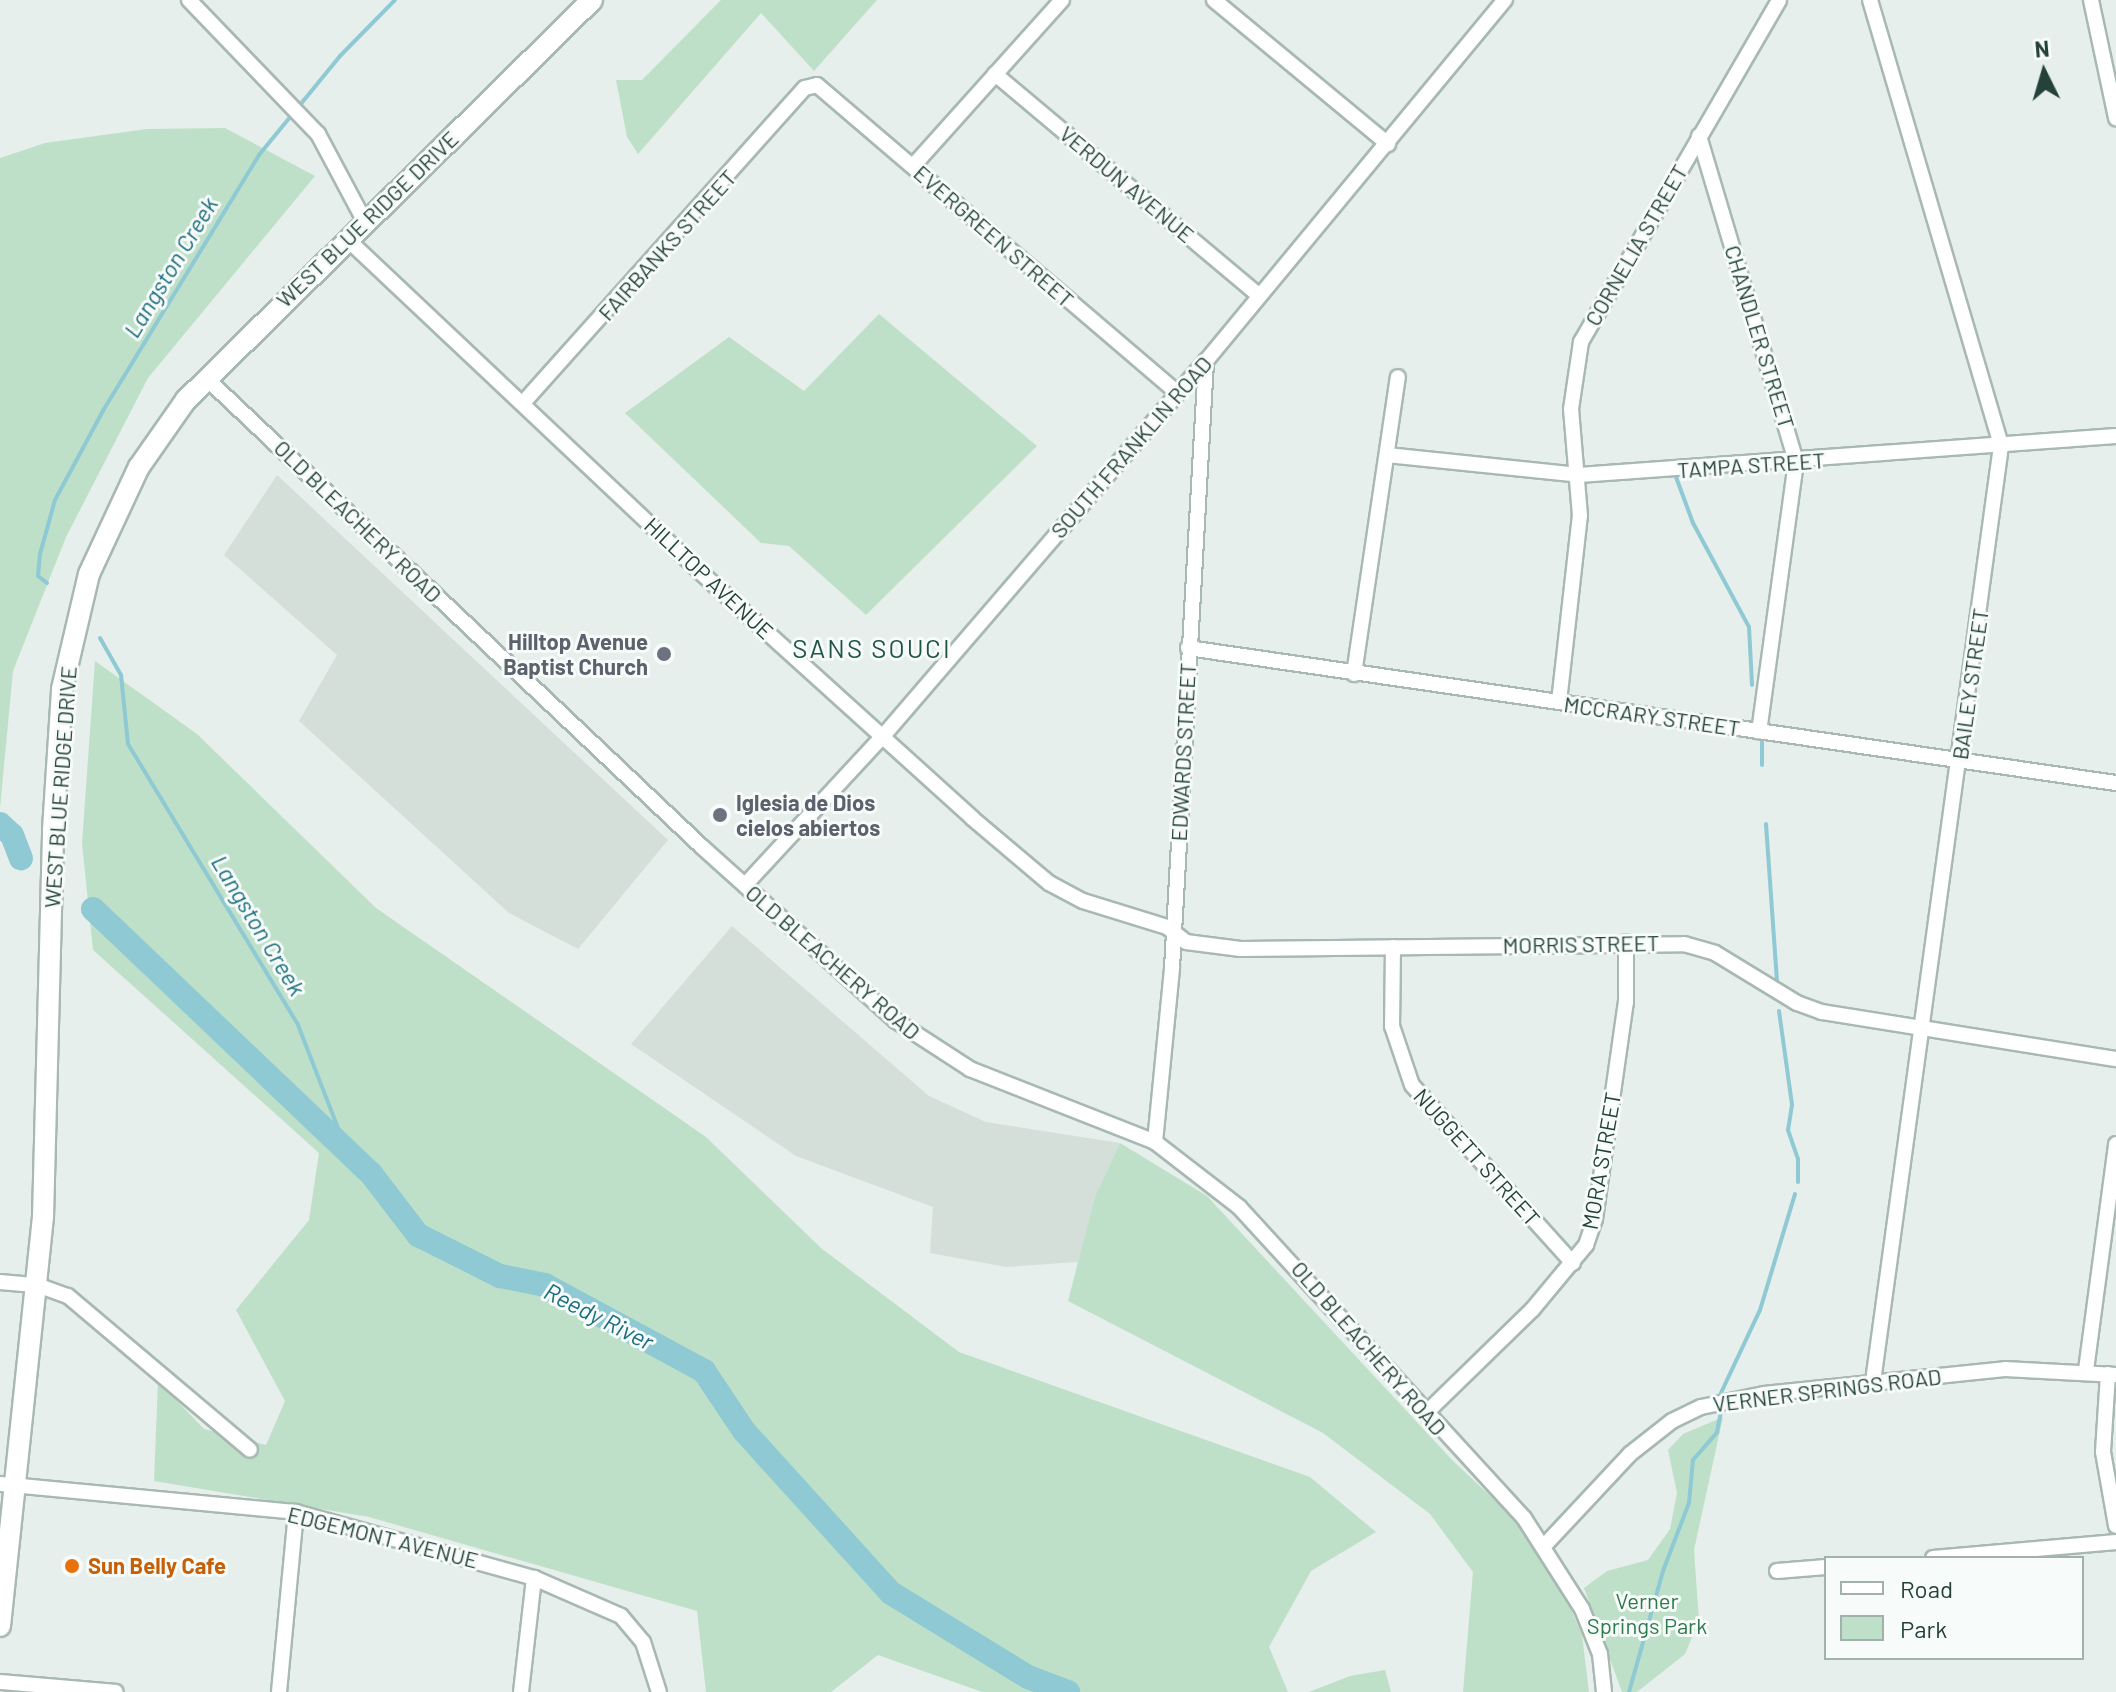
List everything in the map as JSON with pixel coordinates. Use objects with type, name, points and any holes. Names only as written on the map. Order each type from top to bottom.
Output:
[{"type":"main road","name":"WEST BLUE RIDGE DRIVE","points":[[0,1626],[8,1485],[37,1285],[46,1162],[53,830],[70,644],[89,574],[121,500],[160,434],[206,378],[592,0]]},
{"type":"street","points":[[189,0],[282,96],[331,153],[365,222]]},
{"type":"street","points":[[913,166],[1062,0]]},
{"type":"street","points":[[1214,0],[1388,144]]},
{"type":"street","name":"SOUTH FRANKLIN ROAD","points":[[745,885],[884,735],[1206,361],[1505,0]]},
{"type":"street","name":"CORNELIA STREET","points":[[1559,702],[1580,516],[1579,475],[1571,409],[1581,342],[1779,0]]},
{"type":"street","name":"BAILEY STREET","points":[[1870,0],[2001,446],[1873,1382]]},
{"type":"street","points":[[2091,0],[2116,118]]},
{"type":"street","name":"VERDUN AVENUE","points":[[995,74],[1258,295]]},
{"type":"street","name":"EVERGREEN STREET","points":[[809,85],[821,87],[1177,393]]},
{"type":"street","name":"FAIRBANKS STREET","points":[[523,403],[809,85]]},
{"type":"street","name":"CHANDLER STREET","points":[[1699,136],[1796,462],[1759,731]]},
{"type":"street","name":"HILLTOP AVENUE","points":[[347,239],[699,571],[1049,883],[1083,901],[1173,933]]},
{"type":"street","name":"EDWARDS STREET","points":[[1155,1142],[1173,933],[1206,361]]},
{"type":"street","points":[[1354,674],[1398,377]]},
{"type":"street","name":"OLD BLEACHERY ROAD","points":[[206,378],[745,885],[931,1047],[1000,1082],[1155,1142],[1198,1171],[1267,1234],[1544,1546],[1564,1573],[1596,1639],[1604,1692]]},
{"type":"street","name":"TAMPA STREET","points":[[1387,455],[1579,475],[1796,462],[2116,436]]},
{"type":"street","name":"MCCRARY STREET","points":[[1188,648],[2116,783]]},
{"type":"street","name":"MORRIS STREET","points":[[1173,933],[1186,942],[1241,949],[1626,942],[1704,949],[1822,1012],[2116,1059]]},
{"type":"street","name":"MORA STREET","points":[[1426,1413],[1573,1263],[1586,1245],[1595,1219],[1626,1002],[1626,942]]},
{"type":"street","name":"NUGGETT STREET","points":[[1393,947],[1392,1026],[1412,1085],[1573,1263]]},
{"type":"street","points":[[2086,1370],[2116,1144]]},
{"type":"street","points":[[0,1282],[37,1285],[87,1309],[250,1450]]},
{"type":"street","name":"VERNER SPRINGS ROAD","points":[[1544,1546],[1630,1454],[1684,1414],[1721,1401],[2005,1369],[2086,1370],[2112,1374]]},
{"type":"street","points":[[2112,1374],[2103,1452],[2116,1526]]},
{"type":"street","name":"EDGEMONT AVENUE","points":[[8,1485],[296,1512],[534,1578],[621,1616],[643,1642],[659,1692]]},
{"type":"street","points":[[279,1692],[296,1512]]},
{"type":"street","points":[[1956,1556],[2116,1542]]},
{"type":"street","points":[[1777,1571],[1824,1567]]},
{"type":"street","points":[[521,1692],[534,1578]]},
{"type":"street","points":[[0,1682],[116,1692]]},
{"type":"shaded area","points":[[277,475],[668,840],[578,949],[509,913],[299,721],[337,655],[224,555]]},
{"type":"shaded area","points":[[732,926],[929,1096],[986,1122],[1120,1143],[1095,1196],[1078,1262],[1006,1267],[930,1253],[933,1207],[796,1156],[631,1044]]},
{"type":"green space","points":[[721,0],[877,0],[814,71],[761,13],[638,154],[627,137],[616,80],[642,80]]},
{"type":"green space","points":[[225,128],[315,176],[148,378],[66,537],[13,671],[0,808],[0,158],[45,143],[147,129]]},
{"type":"green space","points":[[879,314],[1037,446],[866,615],[789,546],[761,543],[625,413],[729,337],[804,391]]},
{"type":"green space","points":[[95,661],[197,734],[376,908],[706,1137],[821,1248],[959,1352],[1310,1477],[1376,1532],[1311,1571],[1269,1647],[1288,1692],[982,1692],[878,1655],[831,1692],[706,1692],[697,1611],[369,1517],[154,1481],[158,1381],[204,1429],[266,1445],[285,1401],[236,1310],[309,1220],[319,1153],[93,950],[82,843]]},
{"type":"green space","points":[[1120,1143],[1207,1196],[1453,1461],[1544,1546],[1582,1635],[1589,1692],[1463,1692],[1473,1572],[1430,1514],[1323,1433],[1068,1301],[1095,1196]]},
{"type":"green space","name":"Verner Springs Park","points":[[1723,1417],[1694,1550],[1699,1621],[1685,1654],[1637,1692],[1622,1692],[1584,1588],[1607,1571],[1648,1560],[1670,1529],[1677,1493],[1668,1450],[1683,1434]]},
{"type":"green space","points":[[1385,1670],[1391,1692],[1309,1692],[1350,1676]]},
{"type":"waterway","name":"Langston Creek","points":[[47,583],[38,576],[40,554],[55,500],[104,409],[259,155],[340,56],[395,0]]},
{"type":"waterway","points":[[1676,477],[1693,523],[1749,627],[1752,685]]},
{"type":"waterway","name":"Langston Creek","points":[[100,638],[121,675],[128,744],[298,1025],[346,1149]]},
{"type":"waterway","points":[[1762,742],[1762,765]]},
{"type":"waterway","name":"Reedy River","points":[[0,824],[12,835],[21,858]]},
{"type":"waterway","points":[[1766,824],[1777,981]]},
{"type":"waterway","name":"Reedy River","points":[[93,909],[372,1175],[418,1235],[500,1276],[545,1285],[704,1371],[744,1431],[891,1593],[1028,1677],[1068,1692]]},
{"type":"waterway","points":[[1779,1011],[1792,1105],[1788,1130],[1798,1159],[1798,1182]]},
{"type":"waterway","points":[[1720,1395],[1760,1310],[1795,1194]]},
{"type":"waterway","points":[[1629,1692],[1663,1571],[1689,1503],[1693,1460],[1717,1432],[1721,1411]]},
{"type":"place","name":"Hilltop Avenue Baptist Church","points":[[664,654]]},
{"type":"place","name":"Iglesia de Dios cielos abiertos","points":[[720,815]]},
{"type":"place","name":"Sun Belly Cafe","points":[[72,1566]]},
{"type":"district","name":"SANS SOUCI","points":[[872,648]]}]
